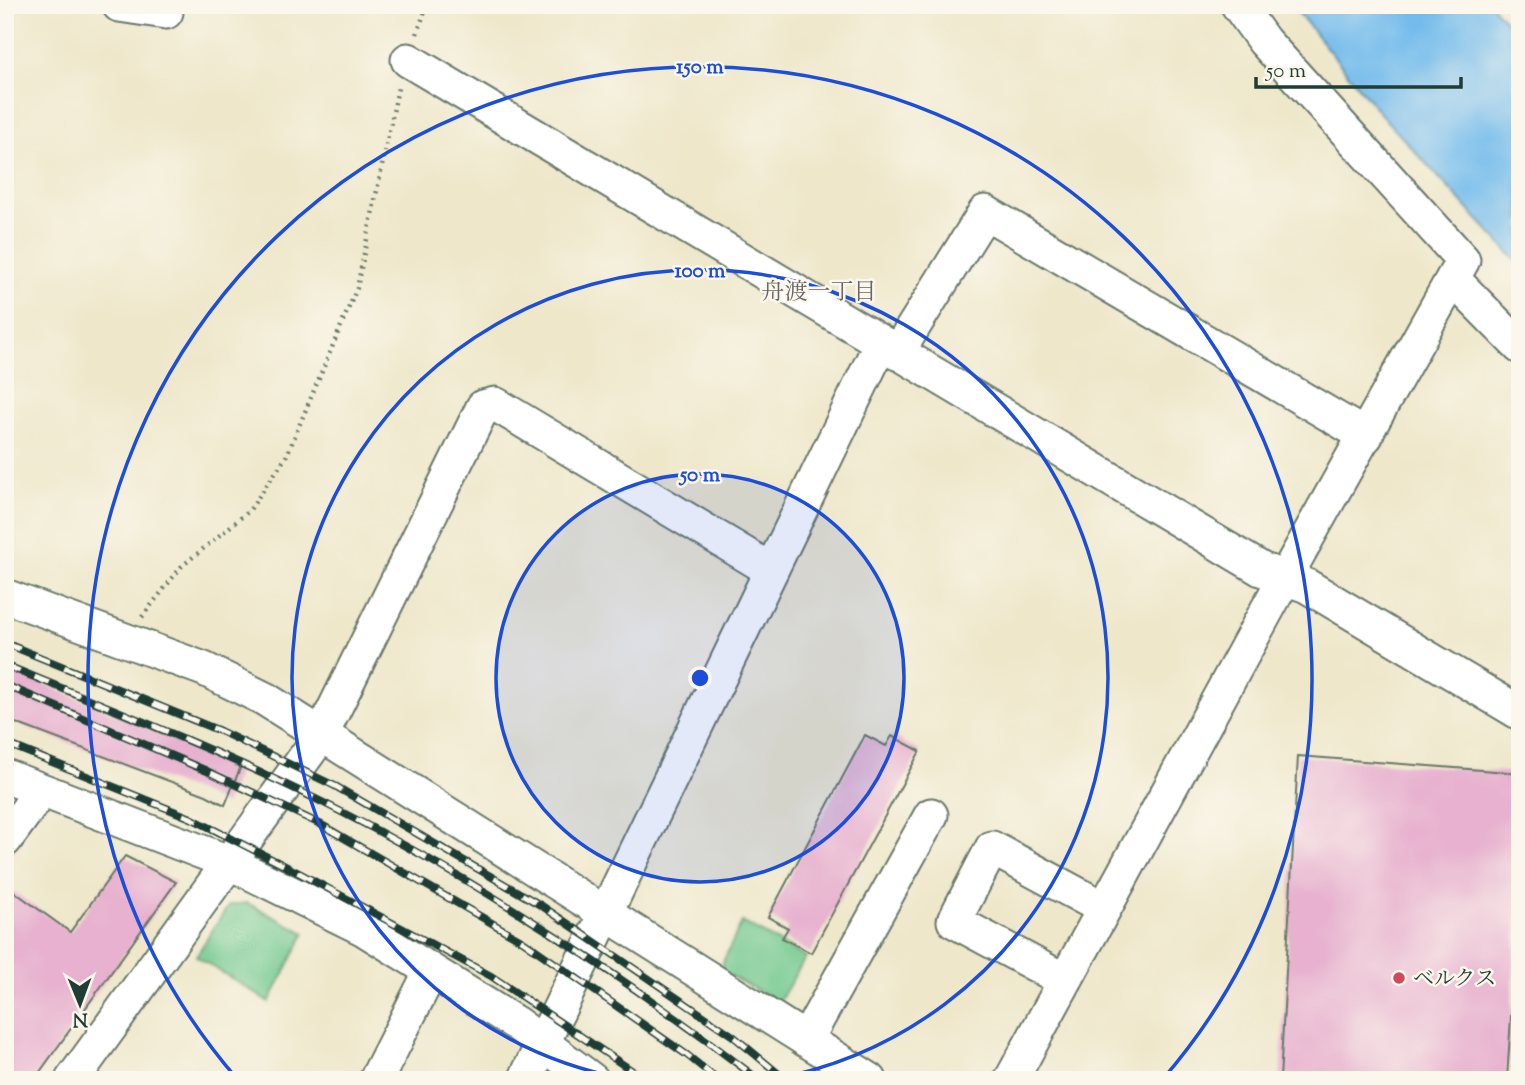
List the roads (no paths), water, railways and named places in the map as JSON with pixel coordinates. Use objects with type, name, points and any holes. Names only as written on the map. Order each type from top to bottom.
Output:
[{"type":"street","points":[[119,5],[166,12]]},
{"type":"street","points":[[1011,1080],[1103,908],[1464,260],[1264,41],[1238,5]]},
{"type":"street","points":[[408,60],[1261,569],[1307,586],[1520,713]]},
{"type":"street","points":[[525,1080],[771,570],[889,348],[985,212],[1366,436]]},
{"type":"street","points":[[1453,279],[1520,347]]},
{"type":"street","points":[[72,1080],[322,734],[483,407],[495,404],[771,570]]},
{"type":"street","points":[[5,596],[204,669],[265,699],[870,1080]]},
{"type":"street","points":[[5,776],[228,862],[364,929],[517,1024],[592,1080]]},
{"type":"street","points":[[5,840],[41,791]]},
{"type":"street","points":[[806,1040],[932,815]]},
{"type":"street","points":[[1064,980],[954,920],[992,848],[1103,908]]},
{"type":"street","points":[[376,1080],[431,971]]},
{"type":"water","points":[[1292,5],[1491,5],[1520,37],[1520,265],[1384,118]]},
{"type":"railway","points":[[5,643],[220,731],[335,786],[542,906],[733,1036],[786,1080]]},
{"type":"railway","points":[[5,665],[247,767],[383,834],[495,898],[603,967],[759,1080]]},
{"type":"railway","points":[[5,685],[207,771],[320,824],[523,941],[687,1055],[718,1080]]},
{"type":"railway","points":[[5,743],[191,818],[301,874],[491,976],[646,1080]]},
{"type":"place","name":"ベルクス","points":[[1399,978]]},
{"type":"district","name":"舟渡一丁目","points":[[819,291]]}]
